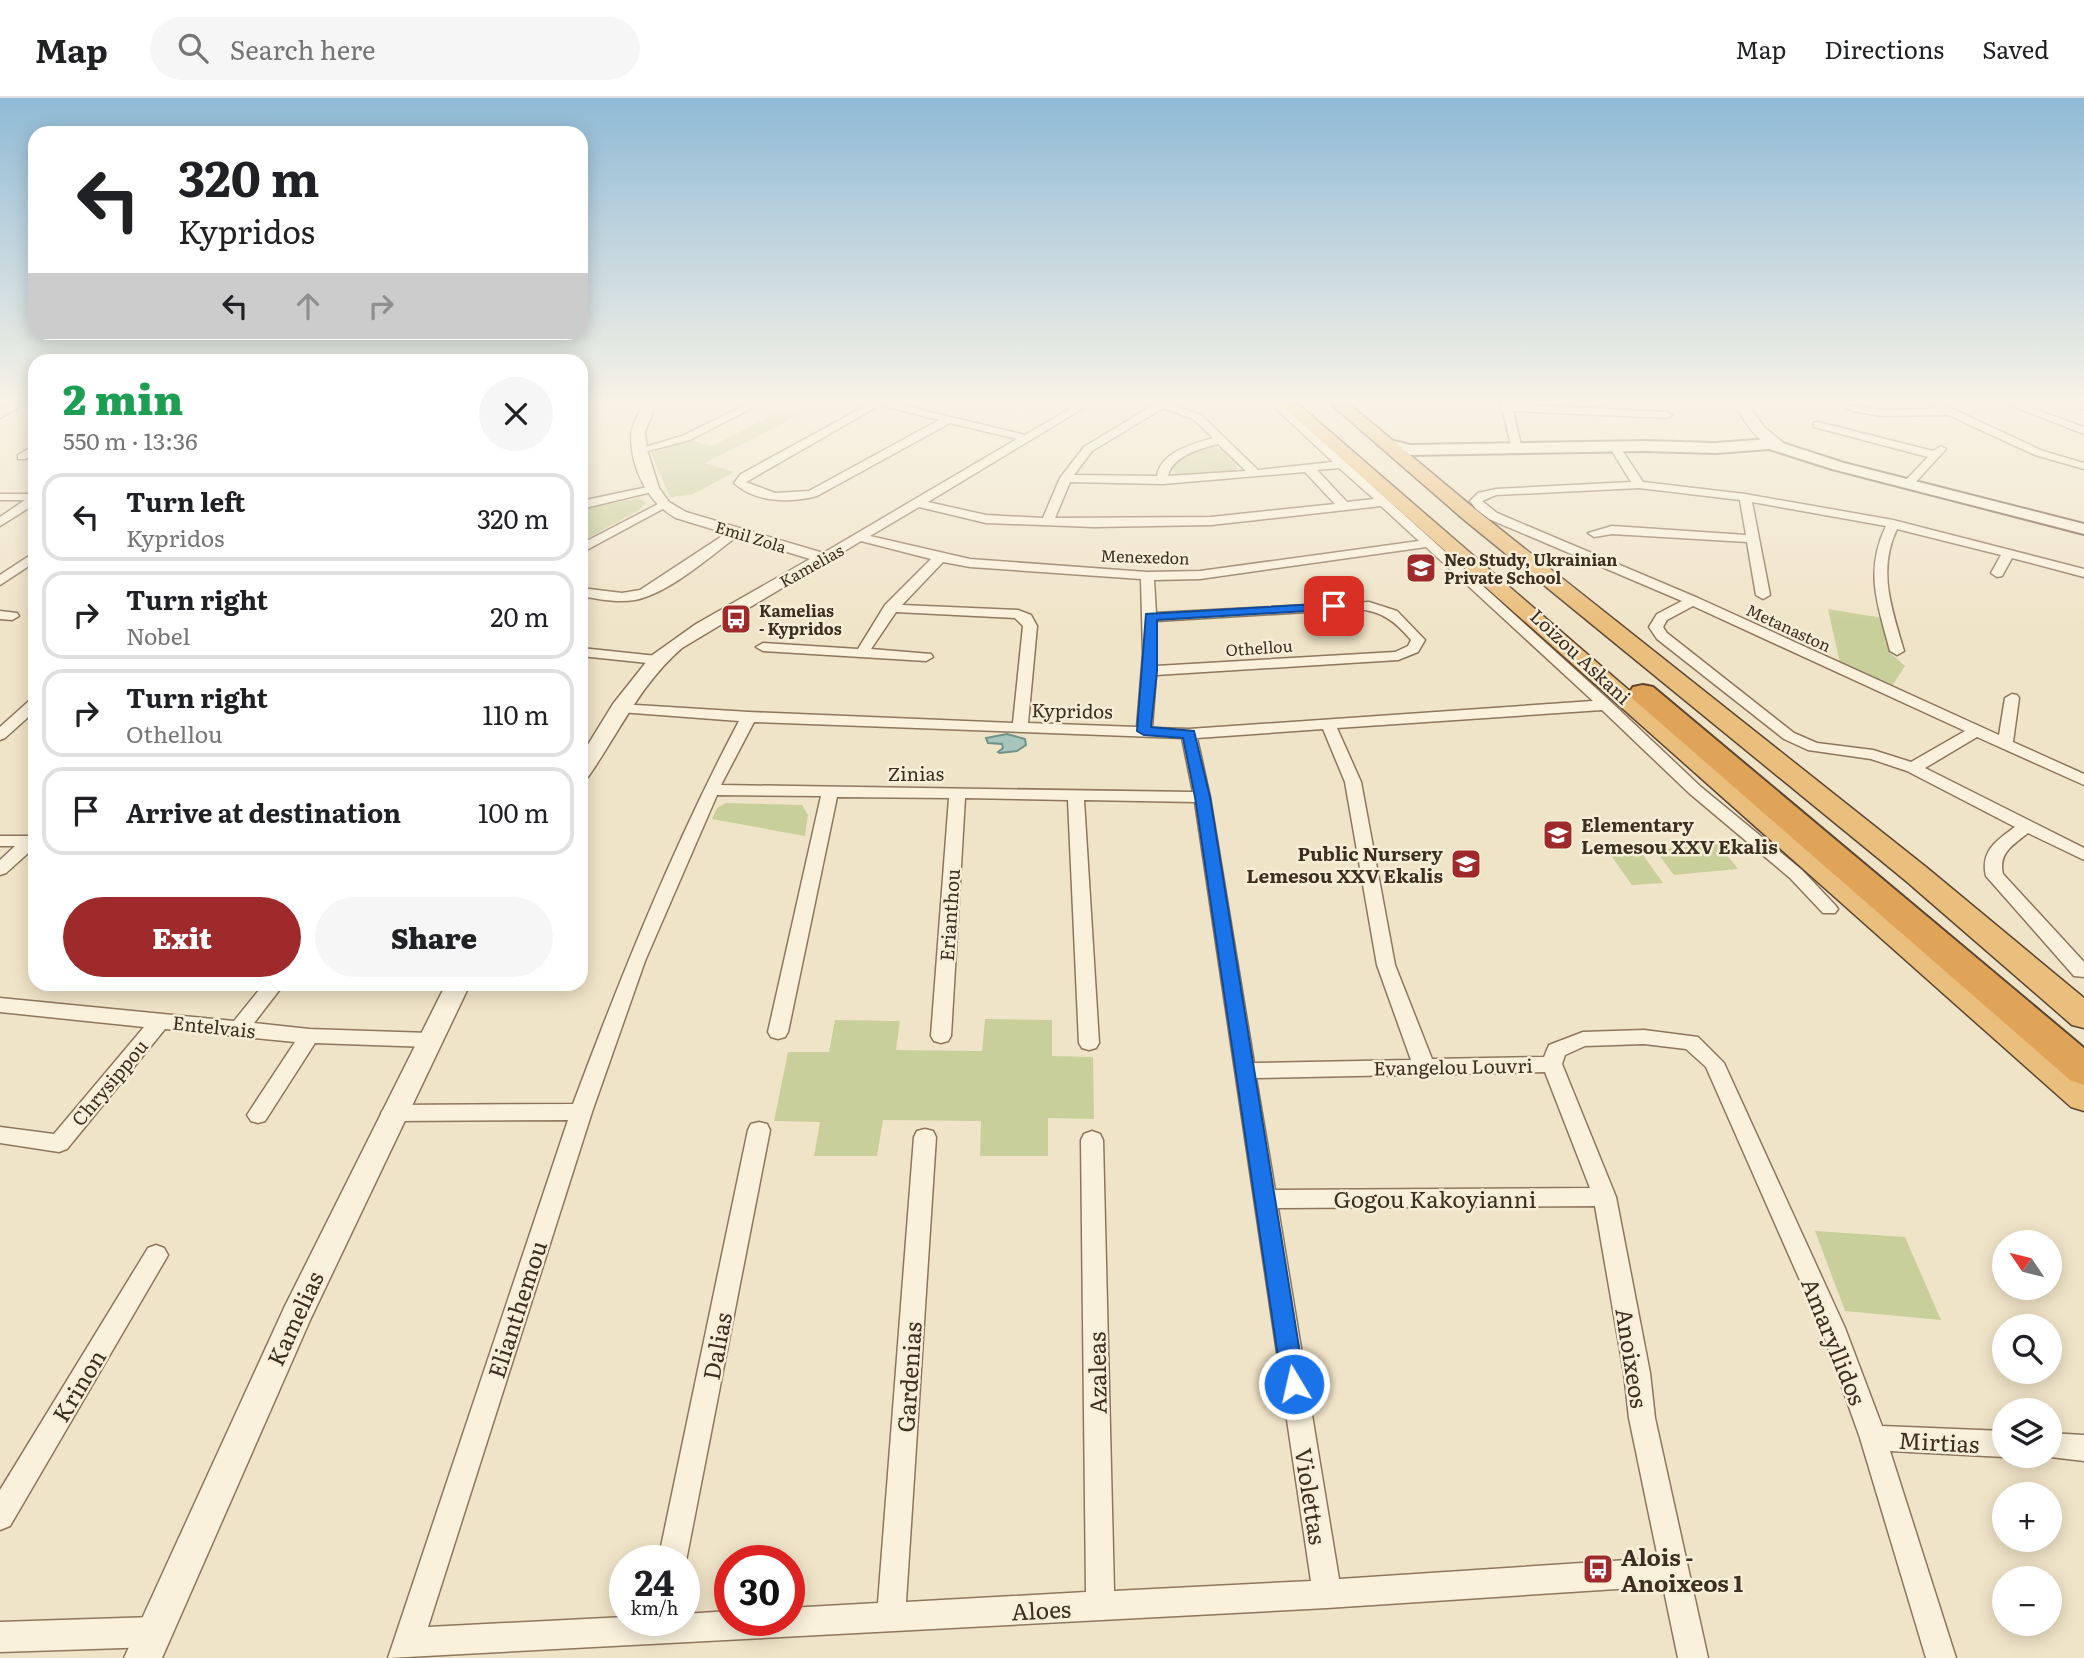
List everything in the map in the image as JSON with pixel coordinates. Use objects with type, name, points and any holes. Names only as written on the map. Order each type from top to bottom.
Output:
[{"type":"highway","points":[[1371,477],[1791,845],[2084,1097]]},
{"type":"highway","points":[[1391,477],[2084,1070]]},
{"type":"highway","points":[[1408,477],[2084,1042]]},
{"type":"highway","points":[[1428,477],[1480,522],[1916,874],[1959,914],[2084,1016]]},
{"type":"highway","points":[[1643,693],[1791,845]]},
{"type":"highway","points":[[1694,714],[1741,745],[1916,874]]},
{"type":"main road","points":[[1880,477],[2084,529]]},
{"type":"street","points":[[588,545],[664,505],[652,489],[648,477]]},
{"type":"street","points":[[744,477],[740,483],[749,489],[782,498],[796,498],[813,494],[844,477]]},
{"type":"street","name":"Kamelias","points":[[588,761],[620,708],[657,660],[676,644],[961,477]]},
{"type":"street","points":[[1162,477],[1163,481]]},
{"type":"street","points":[[1047,522],[1066,478],[1163,481],[1219,477]]},
{"type":"street","points":[[1316,477],[1341,503]]},
{"type":"street","name":"Loizou Askani","points":[[1356,477],[1695,790],[1796,874],[1829,909]]},
{"type":"street","points":[[1634,477],[1639,485],[1745,497],[1893,524],[2084,573]]},
{"type":"street","points":[[1908,484],[1915,477]]},
{"type":"street","name":"Metanaston","points":[[1639,485],[1496,492],[1482,495],[1476,501],[1479,507],[1493,516],[1693,601],[2084,780]]},
{"type":"street","points":[[588,503],[652,489]]},
{"type":"street","points":[[0,497],[28,498]]},
{"type":"street","points":[[1745,497],[1763,595]]},
{"type":"street","points":[[1301,502],[1383,502]]},
{"type":"street","points":[[0,522],[28,503]]},
{"type":"street","points":[[918,503],[986,519],[1047,522],[1211,521],[1341,503]]},
{"type":"street","name":"Emil Zola","points":[[664,505],[681,514],[824,558]]},
{"type":"street","points":[[1893,524],[1881,546],[1877,572],[1897,651]]},
{"type":"street","points":[[1594,533],[1612,530],[1753,539]]},
{"type":"street","points":[[588,593],[637,596],[736,531]]},
{"type":"street","name":"Menexedon","points":[[860,537],[970,564],[1147,576],[1200,575],[1430,544]]},
{"type":"street","points":[[1997,573],[2008,554]]},
{"type":"street","points":[[862,653],[890,608],[915,579],[940,558]]},
{"type":"street","points":[[0,581],[28,561]]},
{"type":"street","points":[[1144,731],[1150,671],[1151,617],[1147,576]]},
{"type":"street","points":[[1693,601],[1662,617],[1656,627],[1662,636],[1789,736],[1813,747],[1872,755],[1913,768],[2084,855]]},
{"type":"street","name":"Othellou","points":[[1150,671],[1398,656],[1413,649],[1418,640],[1398,615],[1379,607],[1357,605],[1151,617]]},
{"type":"street","points":[[890,608],[1018,614],[1026,618],[1030,626],[1020,728]]},
{"type":"street","points":[[763,647],[926,657]]},
{"type":"street","points":[[588,653],[657,660]]},
{"type":"street","points":[[2005,743],[2012,698]]},
{"type":"street","name":"Kypridos","points":[[620,708],[749,716],[1189,734],[1606,705]]},
{"type":"street","points":[[0,735],[28,709]]},
{"type":"street","points":[[711,790],[749,716]]},
{"type":"street","points":[[1328,724],[1353,782],[1385,965],[1424,1066]]},
{"type":"street","points":[[1913,768],[1978,730]]},
{"type":"street","name":"Violettas","points":[[1189,734],[1202,797],[1327,1594]]},
{"type":"street","name":"Zinias","points":[[711,790],[1202,797]]},
{"type":"street","name":"Elianthemou","points":[[405,1650],[581,1112],[636,961],[711,790]]},
{"type":"street","points":[[778,1032],[830,793]]},
{"type":"street","name":"Erianthou","points":[[941,1036],[957,794]]},
{"type":"street","points":[[1076,797],[1089,1042]]},
{"type":"street","points":[[2026,827],[1994,853],[1990,865],[1995,876],[2081,971]]},
{"type":"street","points":[[0,841],[28,841]]},
{"type":"street","points":[[0,869],[28,845]]},
{"type":"street","points":[[239,1029],[269,991]]},
{"type":"street","name":"Kamelias","points":[[149,1645],[262,1387],[392,1113],[454,991]]},
{"type":"street","name":"Entelvais","points":[[0,1005],[309,1036],[429,1040]]},
{"type":"street","name":"Chrysippou","points":[[0,1135],[59,1143],[160,1021]]},
{"type":"street","points":[[258,1115],[309,1036]]},
{"type":"street","name":"Evangelou Louvri","points":[[1244,1071],[1552,1064],[1556,1050],[1583,1039],[1644,1037],[1690,1042]]},
{"type":"street","name":"Amaryllidos","points":[[1690,1042],[1714,1063],[1833,1328],[1873,1438],[1941,1658]]},
{"type":"street","name":"Anoixeos","points":[[1552,1064],[1605,1197],[1637,1373],[1642,1418],[1693,1658]]},
{"type":"street","points":[[392,1113],[581,1112]]},
{"type":"street","name":"Dalias","points":[[675,1545],[759,1130]]},
{"type":"street","name":"Gardenias","points":[[891,1617],[925,1137]]},
{"type":"street","name":"Azaleas","points":[[1092,1140],[1100,1606]]},
{"type":"street","name":"Gogou Kakoyianni","points":[[1265,1199],[1605,1197]]},
{"type":"street","name":"Krinon","points":[[0,1516],[156,1255]]},
{"type":"street","name":"Mirtias","points":[[1873,1438],[1992,1443]]},
{"type":"street","points":[[2062,1447],[2084,1448]]},
{"type":"street","name":"Aloes","points":[[700,1624],[891,1617],[1327,1594],[1675,1571]]},
{"type":"street","name":"Aloes","points":[[405,1650],[609,1630]]},
{"type":"street","points":[[0,1637],[149,1645]]},
{"type":"green space","points":[[661,477],[726,477],[691,495],[670,497]]},
{"type":"green space","points":[[639,498],[646,503],[639,510],[588,538],[588,509]]},
{"type":"green space","points":[[1828,609],[1883,618],[1890,653],[1905,666],[1892,686],[1840,663]]},
{"type":"green space","points":[[726,803],[802,805],[808,815],[805,836],[712,819],[717,808]]},
{"type":"green space","points":[[1718,844],[1738,869],[1674,875],[1655,850]]},
{"type":"green space","points":[[1638,848],[1663,883],[1632,885],[1607,850]]},
{"type":"green space","points":[[985,1019],[1052,1020],[1052,1056],[1093,1057],[1094,1119],[1048,1118],[1048,1156],[980,1156],[981,1121],[883,1120],[877,1156],[814,1156],[820,1122],[774,1121],[788,1052],[829,1052],[835,1020],[900,1021],[896,1050],[982,1051]]},
{"type":"green space","points":[[1815,1231],[1905,1237],[1941,1320],[1845,1311]]},
{"type":"water","points":[[1007,734],[1025,739],[1026,745],[1017,751],[1000,753],[998,752],[1003,748],[1002,744],[988,743],[986,738]]},
{"type":"place","name":"Neo Study, Ukrainian Private School","points":[[1421,568]]},
{"type":"place","name":"Kamelias - Kypridos","points":[[736,619]]},
{"type":"place","name":"Elementary Lemesou XXV Ekalis","points":[[1558,835]]},
{"type":"place","name":"Public Nursery Lemesou XXV Ekalis","points":[[1466,864]]},
{"type":"place","name":"Alois - Anoixeos 1","points":[[1598,1569]]},
{"type":"route","points":[[1294,1384],[1202,797],[1189,734],[1144,731],[1150,671],[1151,617],[1334,606]]}]
